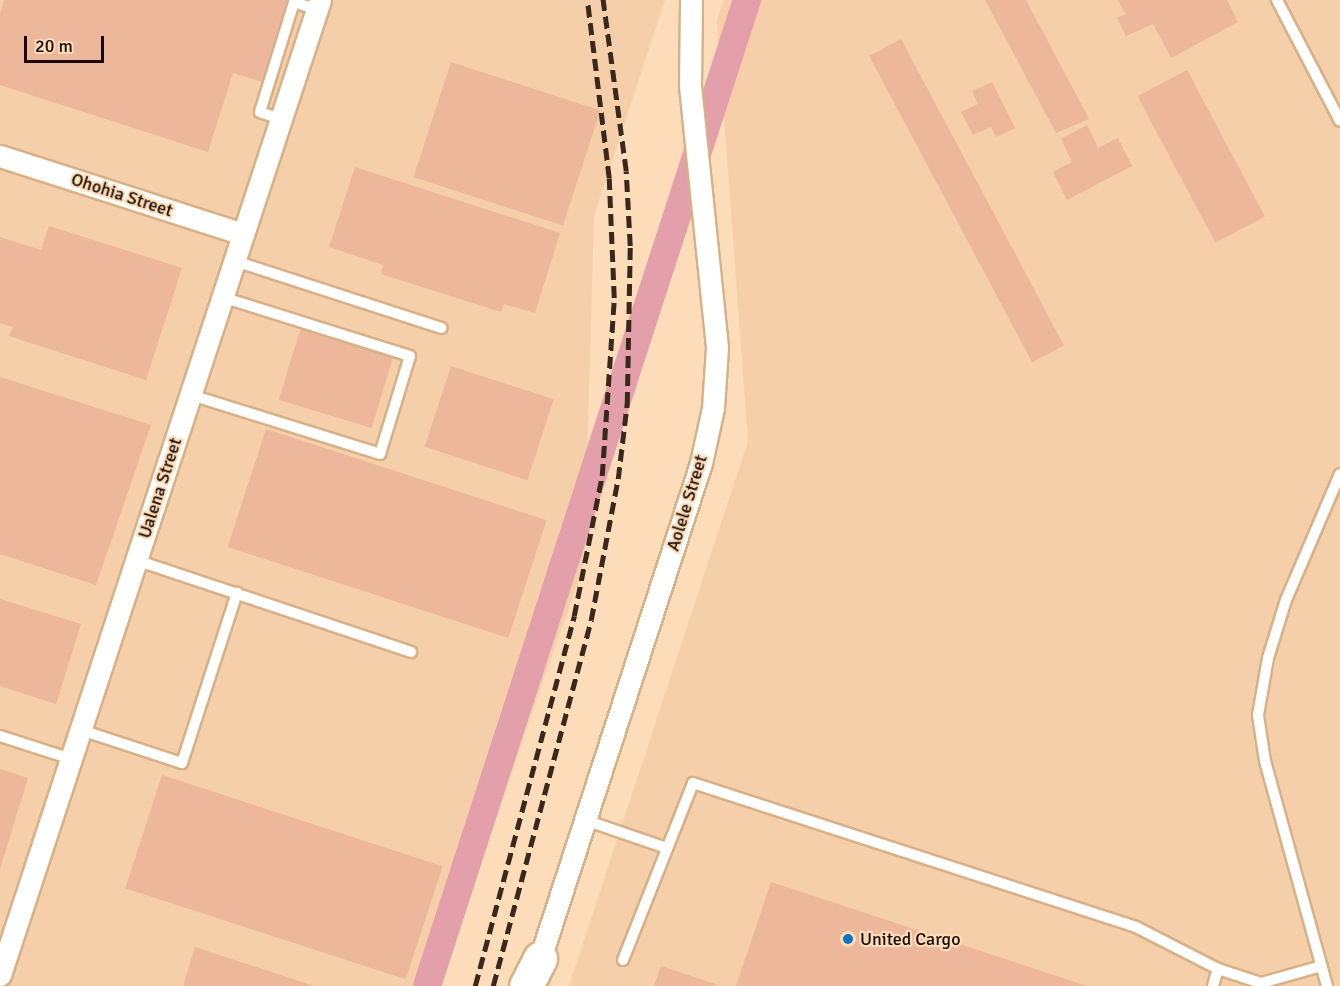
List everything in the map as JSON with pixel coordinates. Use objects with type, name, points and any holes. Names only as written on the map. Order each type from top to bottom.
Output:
[{"type":"street","name":"Aolele Street","points":[[532,976],[585,820],[707,437],[717,347],[708,230],[690,85],[692,0]]},
{"type":"street","name":"Ualena Street","points":[[0,975],[319,5]]},
{"type":"street","name":"Ohohia Street","points":[[0,156],[243,234]]},
{"type":"lane","points":[[1277,0],[1340,121]]},
{"type":"lane","points":[[234,261],[441,328]]},
{"type":"lane","points":[[191,395],[380,454],[410,356],[222,297]]},
{"type":"lane","points":[[1326,986],[1265,761],[1258,715],[1268,658],[1286,600],[1340,474]]},
{"type":"lane","points":[[136,560],[411,652]]},
{"type":"lane","points":[[81,730],[182,763],[237,593]]},
{"type":"lane","points":[[0,736],[71,759]]},
{"type":"lane","points":[[623,960],[693,783],[1136,927],[1218,969],[1261,983],[1322,966]]},
{"type":"lane","points":[[585,820],[667,848]]},
{"type":"lane","points":[[1213,986],[1218,969]]},
{"type":"shaded area","points":[[0,0],[665,0],[594,216],[584,564],[437,986],[0,986]]},
{"type":"shaded area","points":[[724,0],[1340,0],[1340,986],[569,986],[748,441],[717,21]]},
{"type":"building","points":[[4,0],[289,0],[263,82],[233,73],[208,152],[0,85],[0,14]]},
{"type":"building","points":[[985,0],[1026,0],[1089,119],[1056,133]]},
{"type":"building","points":[[1118,0],[1227,0],[1238,22],[1171,58],[1153,24],[1126,36],[1117,18],[1126,14]]},
{"type":"building","points":[[901,39],[1064,345],[1032,362],[869,56]]},
{"type":"building","points":[[451,62],[600,111],[563,226],[414,177]]},
{"type":"building","points":[[1187,70],[1265,217],[1215,243],[1138,96]]},
{"type":"building","points":[[992,82],[1015,128],[996,137],[991,127],[973,135],[961,112],[978,104],[972,91]]},
{"type":"building","points":[[1087,125],[1098,148],[1118,138],[1132,166],[1067,200],[1053,172],[1072,162],[1061,139]]},
{"type":"building","points":[[355,167],[560,233],[535,313],[504,304],[501,312],[381,274],[383,265],[329,247]]},
{"type":"building","points":[[49,226],[182,268],[146,380],[9,336],[13,327],[0,323],[0,237],[41,250]]},
{"type":"building","points":[[301,327],[394,355],[372,428],[279,400]]},
{"type":"building","points":[[451,366],[554,399],[527,480],[425,447]]},
{"type":"building","points":[[0,377],[151,425],[96,585],[0,554]]},
{"type":"building","points":[[266,429],[547,520],[508,638],[228,547]]},
{"type":"building","points":[[0,599],[81,624],[56,704],[0,686]]},
{"type":"building","points":[[0,769],[28,778],[0,869]]},
{"type":"building","points":[[162,775],[443,866],[406,979],[125,888]]},
{"type":"building","name":"United Cargo","points":[[771,882],[1087,986],[736,986]]},
{"type":"building","points":[[195,947],[314,986],[183,986]]},
{"type":"building","points":[[661,966],[721,986],[654,986]]},
{"type":"waterway","points":[[427,986],[747,0]]},
{"type":"railway","points":[[475,986],[574,616],[602,476],[614,298],[609,178],[587,0]]},
{"type":"railway","points":[[493,986],[591,620],[618,479],[627,404],[630,246],[626,171],[603,0]]},
{"type":"place","name":"United Cargo","points":[[848,939]]}]
